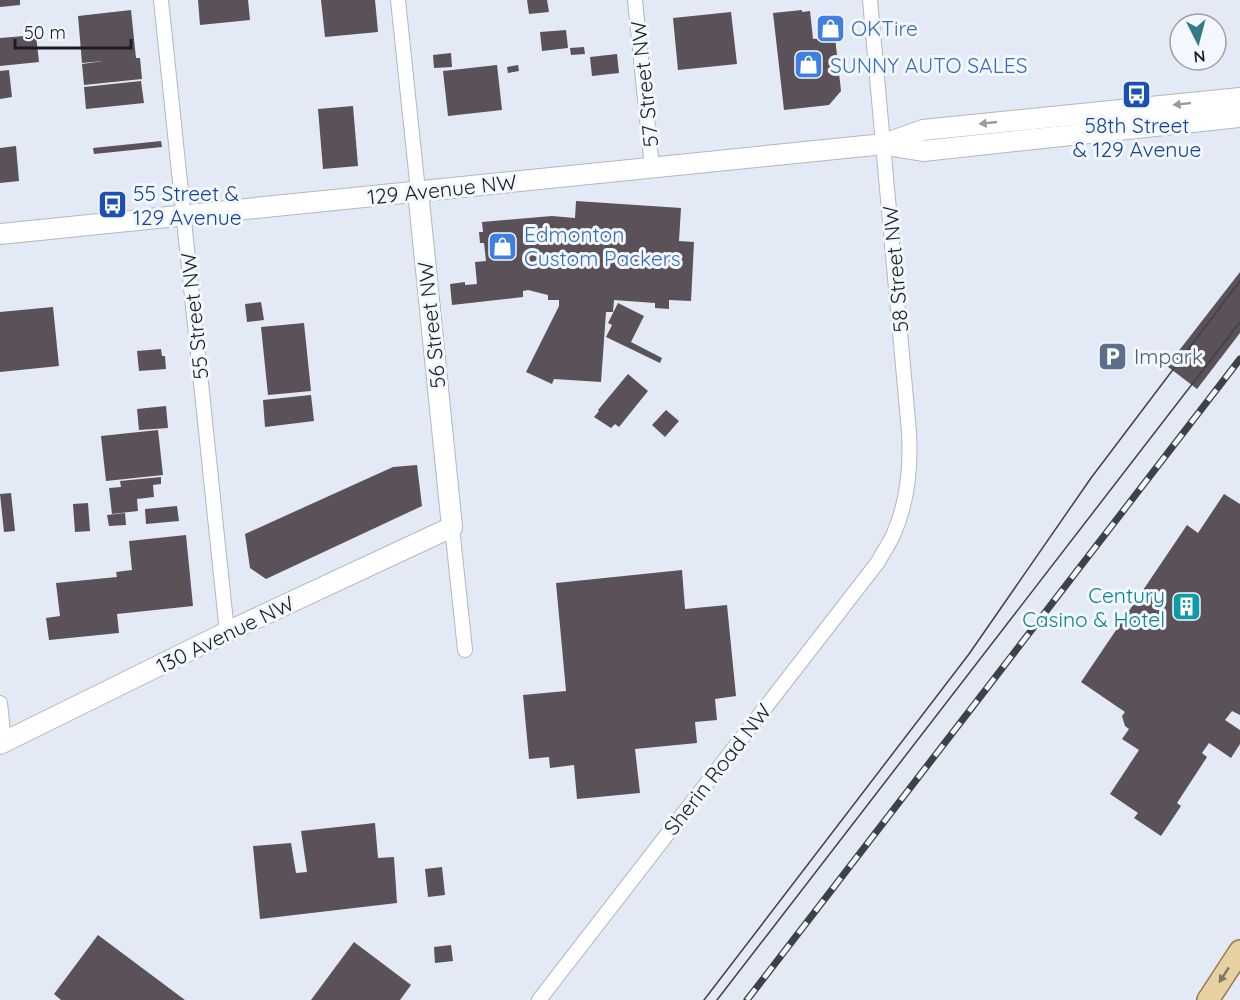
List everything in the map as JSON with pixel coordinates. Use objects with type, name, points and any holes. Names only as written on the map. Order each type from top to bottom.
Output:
[{"type":"main road","points":[[1208,1000],[1240,951]]},
{"type":"street","name":"55 Street NW","points":[[161,0],[227,632]]},
{"type":"street","name":"56 Street NW","points":[[398,0],[465,651]]},
{"type":"street","name":"57 Street NW","points":[[635,0],[652,168]]},
{"type":"street","name":"58 Street NW","points":[[870,0],[910,451],[907,488],[893,536]]},
{"type":"street","name":"129 Avenue NW","points":[[0,234],[884,144],[923,130],[1240,98]]},
{"type":"street","name":"129 Avenue NW","points":[[884,144],[923,151],[1240,117]]},
{"type":"street","name":"130 Avenue NW","points":[[2,743],[227,632],[452,527]]},
{"type":"street","name":"Sherin Road NW","points":[[539,1000],[878,562],[893,536]]},
{"type":"street","points":[[0,703],[2,743]]},
{"type":"building","points":[[0,0],[20,0],[20,5],[0,7]]},
{"type":"building","points":[[198,0],[248,0],[250,20],[200,25]]},
{"type":"building","points":[[321,0],[375,0],[378,32],[325,37]]},
{"type":"building","points":[[527,0],[547,0],[549,12],[529,14]]},
{"type":"building","points":[[131,10],[136,58],[140,58],[142,79],[84,85],[82,64],[103,61],[82,63],[78,16]]},
{"type":"building","name":"SUNNY AUTO SALES","points":[[802,10],[802,12],[810,11],[813,39],[835,37],[841,91],[829,105],[784,110],[773,13]]},
{"type":"building","points":[[731,12],[737,64],[678,70],[673,18]]},
{"type":"building","points":[[566,30],[568,48],[542,51],[540,32]]},
{"type":"building","points":[[36,35],[39,62],[0,66],[0,38]]},
{"type":"building","points":[[584,47],[585,54],[571,55],[570,48]]},
{"type":"building","points":[[451,53],[452,67],[434,68],[433,55]]},
{"type":"building","points":[[617,54],[619,73],[592,76],[590,57]]},
{"type":"building","points":[[497,65],[502,110],[448,116],[443,71]]},
{"type":"building","points":[[518,65],[519,71],[508,73],[507,67]]},
{"type":"building","points":[[9,70],[12,97],[0,99],[0,71]]},
{"type":"building","points":[[141,81],[144,103],[86,109],[84,87]]},
{"type":"building","points":[[353,106],[358,166],[323,169],[318,109]]},
{"type":"building","points":[[161,141],[162,147],[94,154],[93,148]]},
{"type":"building","points":[[16,146],[19,181],[0,183],[0,148]]},
{"type":"building","points":[[576,201],[681,208],[679,241],[694,242],[691,301],[669,300],[669,309],[655,308],[655,303],[614,300],[613,312],[606,312],[601,382],[554,379],[552,384],[526,372],[559,306],[559,300],[548,300],[548,295],[528,290],[523,291],[523,297],[452,305],[450,284],[465,282],[465,285],[477,284],[475,262],[486,261],[484,243],[480,243],[479,232],[483,232],[482,222],[552,216],[575,218]]},
{"type":"building","points":[[1240,272],[1240,333],[1197,389],[1167,366]]},
{"type":"building","points":[[261,302],[264,320],[247,322],[245,304]]},
{"type":"building","points":[[618,303],[644,316],[631,342],[662,358],[660,363],[606,337],[612,325],[608,323]]},
{"type":"building","points":[[53,307],[59,366],[0,372],[0,312]]},
{"type":"building","points":[[304,323],[311,391],[268,395],[261,327]]},
{"type":"building","points":[[161,349],[162,356],[165,356],[166,369],[139,371],[137,351]]},
{"type":"building","points":[[628,374],[648,391],[619,427],[615,424],[611,428],[594,417]]},
{"type":"building","points":[[311,395],[314,421],[265,427],[263,400]]},
{"type":"building","points":[[166,406],[168,428],[139,430],[137,409]]},
{"type":"building","points":[[666,410],[679,421],[665,437],[652,425]]},
{"type":"building","points":[[158,430],[163,475],[106,481],[101,436]]},
{"type":"building","points":[[417,465],[422,506],[266,579],[250,568],[245,534],[393,467]]},
{"type":"building","points":[[161,477],[161,484],[153,485],[154,497],[137,499],[138,511],[112,514],[109,488],[121,487],[120,481]]},
{"type":"building","points":[[11,493],[15,531],[4,532],[0,494]]},
{"type":"building","name":"Century Casino & Hotel","points":[[1224,494],[1240,504],[1240,715],[1232,711],[1225,720],[1240,730],[1240,744],[1231,758],[1209,743],[1202,753],[1207,757],[1177,803],[1181,806],[1161,836],[1134,818],[1138,813],[1110,794],[1139,750],[1122,739],[1129,729],[1125,726],[1122,716],[1125,712],[1081,682],[1187,525],[1198,533]]},
{"type":"building","points":[[88,503],[90,531],[75,532],[73,504]]},
{"type":"building","points":[[177,506],[179,521],[146,524],[145,509]]},
{"type":"building","points":[[125,513],[126,525],[109,526],[107,515]]},
{"type":"building","points":[[186,535],[193,606],[117,614],[119,633],[49,640],[46,618],[60,616],[56,583],[117,577],[116,572],[132,570],[129,541]]},
{"type":"building","points":[[682,570],[685,609],[727,605],[736,696],[715,699],[717,720],[695,722],[697,743],[635,749],[640,793],[577,799],[574,765],[550,768],[549,757],[529,759],[523,695],[566,691],[556,583]]},
{"type":"building","points":[[375,823],[378,858],[394,857],[397,903],[260,919],[253,846],[291,843],[296,873],[307,872],[301,831]]},
{"type":"building","points":[[442,867],[445,895],[428,897],[425,869]]},
{"type":"building","points":[[98,935],[185,1000],[61,1000],[54,994]]},
{"type":"building","points":[[354,942],[411,985],[400,1000],[311,1000]]},
{"type":"building","points":[[451,945],[453,961],[435,963],[434,947]]},
{"type":"tram line","points":[[704,1000],[969,654],[1091,478],[1240,281]]},
{"type":"tram line","points":[[717,1000],[1240,322]]},
{"type":"railway","points":[[747,1000],[1240,359]]},
{"type":"place","name":"OKTire","points":[[830,28]]},
{"type":"place","name":"SUNNY AUTO SALES","points":[[809,65]]},
{"type":"place","name":"58th Street & 129 Avenue","points":[[1137,94]]},
{"type":"place","name":"55 Street & 129 Avenue","points":[[112,205]]},
{"type":"place","name":"Edmonton Custom Packers","points":[[503,246]]},
{"type":"place","name":"Impark","points":[[1113,356]]},
{"type":"place","name":"Century Casino & Hotel","points":[[1186,607]]}]
